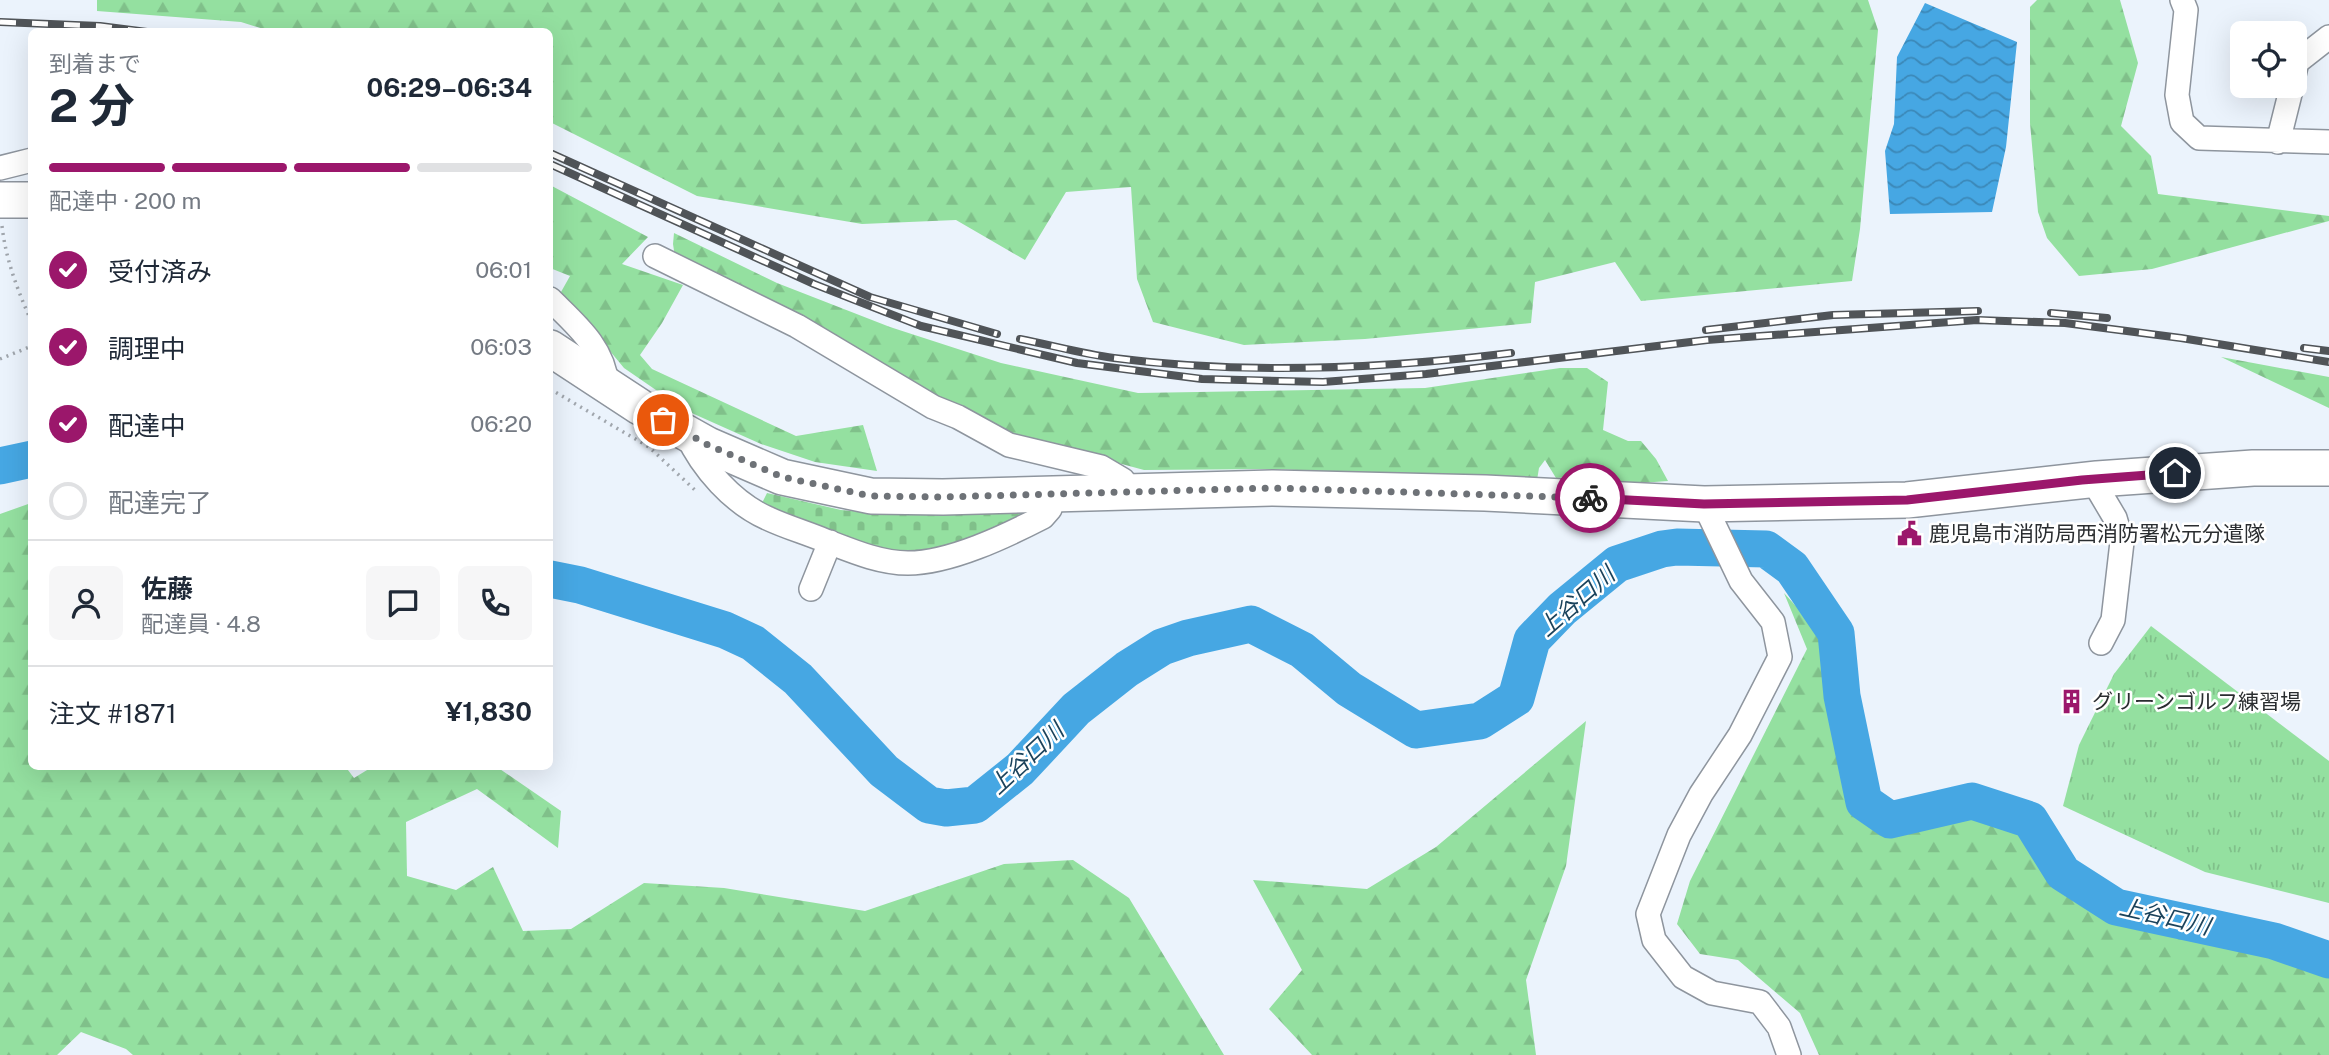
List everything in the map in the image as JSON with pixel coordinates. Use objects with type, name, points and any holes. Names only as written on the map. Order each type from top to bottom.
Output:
[{"type":"main road","points":[[553,350],[640,407],[708,445],[782,477],[871,496],[943,497],[1273,488],[1485,493],[1704,504],[1907,500],[2097,479],[2253,468],[2329,468]]},
{"type":"street","points":[[2189,3],[2177,95],[2182,122],[2199,138],[2329,142]]},
{"type":"street","points":[[2307,55],[2329,37]]},
{"type":"street","points":[[2278,142],[2289,98]]},
{"type":"street","points":[[8,192],[28,165]]},
{"type":"street","points":[[655,257],[797,326],[933,407],[1009,444],[1101,467],[1124,480],[1131,492]]},
{"type":"street","points":[[553,302],[581,329],[599,353],[606,370],[607,385]]},
{"type":"street","points":[[685,432],[708,471],[741,502],[765,517],[889,561],[910,563],[930,560],[981,544],[1043,517],[1050,509],[1054,494]]},
{"type":"street","points":[[2097,479],[2099,491],[2115,518],[2122,542],[2113,620],[2101,643]]},
{"type":"street","points":[[1704,504],[1741,581],[1773,622],[1780,657],[1741,735],[1701,794],[1679,835],[1648,914],[1654,940],[1683,977],[1712,993],[1760,1002],[1779,1027],[1789,1055]]},
{"type":"street","points":[[811,589],[830,542]]},
{"type":"path","points":[[8,192],[5,248],[11,273],[28,313]]},
{"type":"path","points":[[0,359],[28,348]]},
{"type":"path","points":[[553,391],[649,447],[700,494]]},
{"type":"green space","points":[[97,0],[1868,0],[1878,30],[1860,229],[1852,281],[1641,301],[1615,262],[1535,282],[1531,323],[1365,339],[1244,345],[1153,322],[1137,279],[1131,187],[1066,192],[1025,260],[956,220],[862,224],[697,196],[553,124],[553,28],[260,28],[241,22],[97,11]]},
{"type":"green space","points":[[2037,0],[2120,0],[2138,63],[2121,126],[2151,156],[2158,194],[2329,216],[2329,221],[2152,269],[2079,276],[2047,238],[2038,212],[2030,123],[2030,7]]},
{"type":"green space","points":[[553,187],[648,237],[622,264],[683,285],[640,355],[652,369],[796,436],[863,425],[877,471],[815,462],[761,444],[685,410],[624,368],[561,292],[570,276],[553,269]]},
{"type":"green space","points":[[674,233],[777,283],[890,327],[1001,363],[1138,393],[1425,388],[1560,368],[1587,368],[1608,382],[1603,430],[1628,441],[1641,441],[1656,459],[1668,481],[1627,484],[1605,474],[1556,478],[1545,460],[1539,468],[1537,480],[1273,469],[1144,470],[1018,436],[981,420],[675,257]]},
{"type":"green space","points":[[2221,357],[2329,377],[2329,408]]},
{"type":"green space","points":[[767,493],[841,510],[899,515],[1036,509],[966,541],[922,552],[895,553],[872,548],[762,503]]},
{"type":"green space","points":[[28,504],[28,770],[348,770],[354,778],[367,770],[501,770],[561,811],[558,848],[477,789],[406,822],[407,876],[456,890],[493,867],[523,931],[571,929],[644,883],[724,888],[865,911],[1004,864],[1073,860],[1129,898],[1224,1055],[133,1055],[126,1049],[81,1032],[57,1055],[0,1055],[0,514]]},
{"type":"green space","points":[[1784,593],[1823,636],[1854,811],[1885,830],[1969,810],[2017,827],[2056,881],[2113,921],[2277,955],[2329,972],[2329,1055],[1819,1055],[1800,1013],[1738,960],[1700,954],[1677,924],[1690,881],[1807,649]]},
{"type":"green space","points":[[2151,626],[2329,761],[2329,903],[2205,872],[2063,806],[2079,745],[2114,674]]},
{"type":"green space","points":[[1586,721],[1566,866],[1526,980],[1536,1055],[1312,1055],[1269,1009],[1302,970],[1253,880],[1367,889],[1436,847]]},
{"type":"water","points":[[1925,3],[2017,42],[2006,147],[1992,212],[1890,214],[1885,151],[1894,124],[1897,57]]},
{"type":"waterway","name":"上谷口川","points":[[0,466],[28,460]]},
{"type":"waterway","name":"上谷口川","points":[[553,580],[580,585],[725,630],[753,643],[798,679],[884,771],[929,805],[946,808],[975,805],[1020,769],[1076,709],[1127,669],[1162,647],[1188,638],[1251,624],[1302,650],[1349,689],[1416,730],[1480,721],[1516,698],[1532,640],[1562,609],[1617,564],[1662,549],[1677,547],[1766,549],[1792,568],[1836,633],[1842,696],[1864,802],[1890,820],[1972,801],[2030,820],[2063,873],[2116,907],[2274,941],[2329,960]]},
{"type":"railway","points":[[0,22],[116,28]]},
{"type":"railway","points":[[553,154],[870,297],[997,334]]},
{"type":"railway","points":[[553,165],[814,284],[921,326],[1077,363],[1202,379],[1323,382],[1426,374],[1707,340],[1977,320],[2065,323],[2181,338],[2329,362]]},
{"type":"railway","points":[[1706,330],[1833,315],[1978,311]]},
{"type":"railway","points":[[2051,313],[2107,318]]},
{"type":"railway","points":[[1020,339],[1114,358],[1213,367],[1362,366],[1511,353]]},
{"type":"railway","points":[[2304,348],[2329,351]]},
{"type":"way so far","points":[[663,420],[708,445],[782,477],[871,496],[943,497],[1273,488],[1590,498]]},
{"type":"place","name":"鹿児島市消防局西消防署松元分遣隊","points":[[1909,533]]},
{"type":"place","name":"グリーンゴルフ練習場","points":[[2072,701]]},
{"type":"route","points":[[1590,498],[1704,504],[1907,500],[2082,480],[2175,473]]}]
